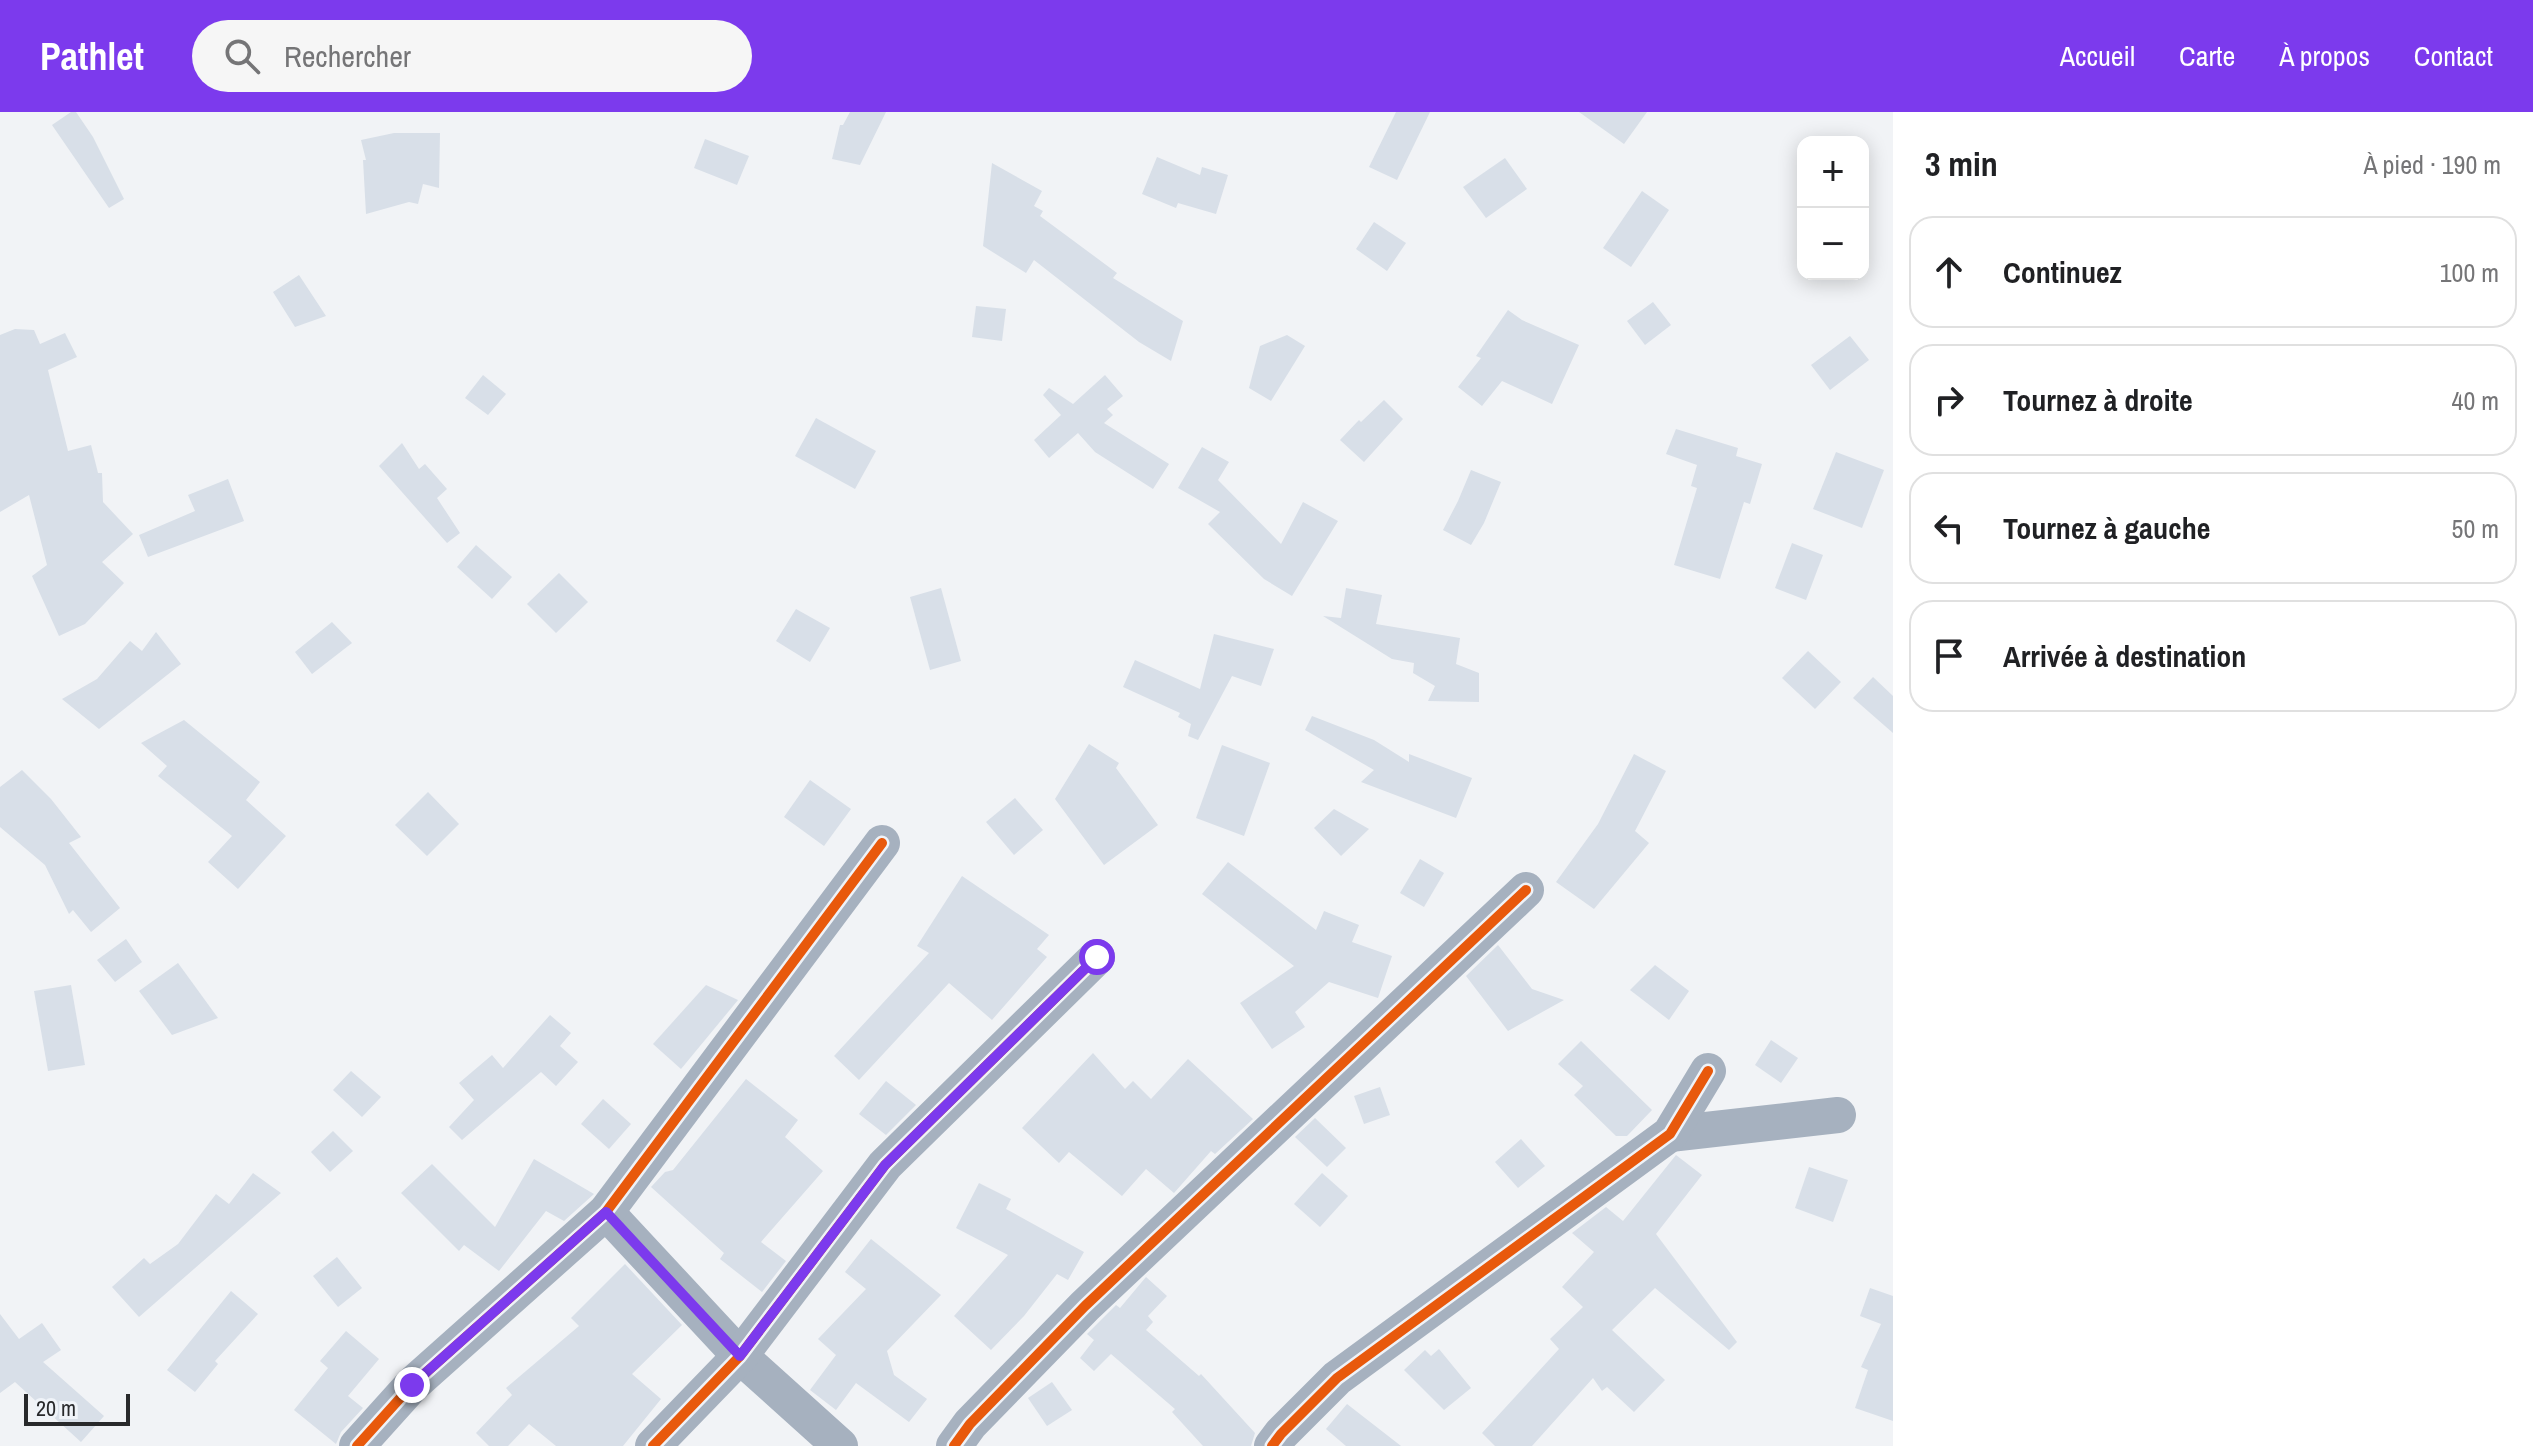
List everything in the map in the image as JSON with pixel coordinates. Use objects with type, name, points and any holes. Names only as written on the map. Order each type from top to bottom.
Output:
[{"type":"street","points":[[357,1446],[412,1385],[606,1212],[882,843]]},
{"type":"street","points":[[954,1446],[970,1424],[1085,1306],[1526,890]]},
{"type":"street","points":[[653,1446],[740,1356],[885,1165],[1097,957]]},
{"type":"street","points":[[1272,1446],[1337,1378],[1670,1134],[1708,1071]]},
{"type":"street","points":[[1670,1134],[1838,1115]]},
{"type":"street","points":[[606,1212],[740,1356],[840,1446]]},
{"type":"building","points":[[76,112],[93,137],[124,199],[109,208],[52,125]]},
{"type":"building","points":[[850,112],[886,112],[860,165],[832,159],[840,125]]},
{"type":"building","points":[[1396,112],[1430,112],[1397,180],[1369,167]]},
{"type":"building","points":[[1579,112],[1647,112],[1624,144]]},
{"type":"building","points":[[394,133],[440,133],[439,188],[423,184],[418,204],[409,202],[366,214],[363,160],[366,160],[361,140]]},
{"type":"building","points":[[705,139],[749,156],[737,185],[694,168]]},
{"type":"building","points":[[1157,157],[1200,175],[1202,167],[1228,175],[1216,214],[1178,203],[1176,208],[1142,194]]},
{"type":"building","points":[[1505,158],[1527,189],[1486,218],[1463,187]]},
{"type":"building","points":[[992,163],[1042,191],[1034,206],[1043,211],[1040,216],[1117,273],[1113,278],[1183,321],[1171,361],[1139,342],[1034,260],[1026,273],[983,246]]},
{"type":"building","points":[[1642,191],[1669,210],[1631,267],[1603,248]]},
{"type":"building","points":[[1374,222],[1406,243],[1387,271],[1356,249]]},
{"type":"building","points":[[299,275],[326,316],[295,327],[273,292]]},
{"type":"building","points":[[1653,302],[1671,325],[1645,345],[1627,321]]},
{"type":"building","points":[[976,306],[1006,309],[1002,341],[972,337]]},
{"type":"building","points":[[1508,310],[1522,320],[1579,345],[1552,404],[1502,381],[1482,406],[1458,387],[1481,358],[1476,356]]},
{"type":"building","points":[[15,329],[34,330],[40,344],[65,333],[77,357],[48,370],[68,451],[91,445],[98,473],[102,473],[103,502],[133,534],[102,562],[124,583],[85,624],[59,636],[32,576],[47,565],[29,495],[0,512],[0,335]]},
{"type":"building","points":[[1287,335],[1305,346],[1271,401],[1249,388],[1260,346]]},
{"type":"building","points":[[1850,336],[1869,360],[1830,390],[1811,365]]},
{"type":"building","points":[[483,375],[506,394],[488,415],[465,398]]},
{"type":"building","points":[[1105,375],[1123,396],[1107,409],[1113,415],[1104,423],[1169,464],[1153,489],[1095,452],[1078,433],[1049,458],[1034,440],[1061,415],[1043,395],[1049,388],[1073,404]]},
{"type":"building","points":[[1384,400],[1403,419],[1364,462],[1340,440]]},
{"type":"building","points":[[816,418],[876,451],[855,489],[795,456]]},
{"type":"building","points":[[1676,429],[1738,448],[1736,456],[1762,464],[1750,504],[1744,502],[1720,579],[1674,565],[1697,488],[1691,486],[1697,465],[1666,454]]},
{"type":"building","points":[[402,443],[419,469],[425,464],[447,489],[437,498],[460,533],[447,543],[379,466]]},
{"type":"building","points":[[1202,447],[1229,462],[1218,480],[1281,544],[1303,502],[1338,521],[1292,596],[1264,579],[1208,524],[1220,512],[1178,488]]},
{"type":"building","points":[[1836,452],[1884,470],[1862,528],[1813,509]]},
{"type":"building","points":[[1471,470],[1501,482],[1471,545],[1443,530]]},
{"type":"building","points":[[228,479],[244,521],[148,557],[139,535],[195,511],[188,495]]},
{"type":"building","points":[[1792,543],[1823,555],[1806,600],[1775,588]]},
{"type":"building","points":[[476,545],[512,577],[492,599],[457,567]]},
{"type":"building","points":[[559,573],[588,602],[556,633],[527,604]]},
{"type":"building","points":[[941,588],[961,661],[930,670],[910,597]]},
{"type":"building","points":[[1346,588],[1382,595],[1376,624],[1460,638],[1456,664],[1479,673],[1479,702],[1428,701],[1435,686],[1413,673],[1414,663],[1392,659],[1323,616],[1341,618]]},
{"type":"building","points":[[796,609],[830,628],[810,662],[776,641]]},
{"type":"building","points":[[332,622],[352,643],[312,674],[295,652]]},
{"type":"building","points":[[156,632],[181,664],[99,729],[62,699],[97,679],[130,641],[142,651]]},
{"type":"building","points":[[1214,634],[1274,649],[1261,686],[1232,676],[1198,740],[1188,736],[1191,724],[1178,717],[1180,713],[1123,687],[1135,660],[1200,689]]},
{"type":"building","points":[[1808,651],[1841,682],[1815,709],[1782,678]]},
{"type":"building","points":[[1873,677],[1893,696],[1893,733],[1853,698]]},
{"type":"building","points":[[1312,716],[1374,740],[1409,762],[1409,754],[1472,778],[1456,818],[1361,782],[1374,770],[1305,730]]},
{"type":"building","points":[[184,720],[260,782],[246,800],[286,836],[238,889],[208,862],[232,836],[158,776],[167,766],[141,743]]},
{"type":"building","points":[[1089,744],[1119,763],[1116,768],[1158,825],[1104,865],[1055,799]]},
{"type":"building","points":[[1222,745],[1270,763],[1244,836],[1196,818]]},
{"type":"building","points":[[1634,754],[1666,771],[1635,831],[1649,843],[1594,909],[1556,882],[1598,824]]},
{"type":"building","points":[[22,770],[51,799],[81,837],[69,843],[120,908],[91,932],[73,910],[69,914],[45,865],[0,827],[0,787]]},
{"type":"building","points":[[810,780],[851,809],[824,846],[784,817]]},
{"type":"building","points":[[428,792],[459,824],[427,856],[395,825]]},
{"type":"building","points":[[1015,798],[1043,830],[1014,855],[986,822]]},
{"type":"building","points":[[1334,809],[1369,829],[1341,856],[1314,828]]},
{"type":"building","points":[[1420,859],[1444,873],[1424,907],[1400,893]]},
{"type":"building","points":[[1228,862],[1316,930],[1324,911],[1359,925],[1352,942],[1392,956],[1378,998],[1329,982],[1295,1012],[1305,1027],[1272,1049],[1240,1003],[1294,966],[1202,894]]},
{"type":"building","points":[[962,876],[1049,935],[1037,949],[1047,957],[992,1020],[949,983],[859,1080],[834,1056],[929,953],[917,946]]},
{"type":"building","points":[[126,939],[142,962],[115,982],[97,960]]},
{"type":"building","points":[[1498,945],[1532,989],[1564,1000],[1508,1031],[1466,976]]},
{"type":"building","points":[[178,963],[218,1018],[172,1035],[139,991]]},
{"type":"building","points":[[1655,965],[1689,991],[1669,1020],[1630,990]]},
{"type":"building","points":[[71,985],[85,1065],[48,1071],[34,991]]},
{"type":"building","points":[[706,985],[738,1000],[681,1069],[653,1044]]},
{"type":"building","points":[[550,1015],[571,1033],[560,1046],[578,1062],[556,1086],[541,1072],[462,1140],[449,1127],[474,1100],[459,1083],[492,1055],[503,1068]]},
{"type":"building","points":[[1771,1040],[1798,1058],[1781,1083],[1755,1065]]},
{"type":"building","points":[[1581,1041],[1652,1110],[1627,1136],[1616,1136],[1574,1095],[1583,1086],[1558,1064]]},
{"type":"building","points":[[1093,1053],[1125,1089],[1133,1081],[1151,1099],[1188,1059],[1253,1119],[1215,1154],[1211,1151],[1174,1193],[1146,1169],[1122,1196],[1069,1152],[1059,1163],[1022,1128]]},
{"type":"building","points":[[351,1071],[381,1097],[362,1117],[333,1090]]},
{"type":"building","points":[[746,1079],[798,1120],[785,1137],[823,1171],[761,1242],[786,1261],[762,1292],[720,1259],[724,1253],[651,1187],[665,1172],[673,1170]]},
{"type":"building","points":[[886,1081],[916,1105],[886,1135],[859,1114]]},
{"type":"building","points":[[1380,1087],[1390,1115],[1364,1124],[1354,1096]]},
{"type":"building","points":[[603,1099],[631,1124],[609,1149],[581,1124]]},
{"type":"building","points":[[1315,1118],[1346,1148],[1327,1167],[1295,1137]]},
{"type":"building","points":[[333,1131],[353,1151],[330,1172],[311,1152]]},
{"type":"building","points":[[1521,1139],[1545,1166],[1518,1188],[1495,1162]]},
{"type":"building","points":[[1676,1155],[1702,1175],[1656,1234],[1737,1342],[1729,1350],[1655,1288],[1612,1330],[1665,1380],[1634,1412],[1607,1387],[1602,1391],[1593,1378],[1532,1446],[1495,1446],[1482,1433],[1559,1349],[1550,1339],[1583,1307],[1562,1287],[1594,1252],[1572,1233],[1606,1207],[1623,1221]]},
{"type":"building","points":[[534,1159],[594,1194],[564,1221],[546,1211],[499,1271],[464,1245],[459,1251],[401,1193],[432,1164],[495,1227]]},
{"type":"building","points":[[1809,1167],[1848,1180],[1833,1222],[1795,1208]]},
{"type":"building","points":[[253,1173],[281,1193],[139,1317],[112,1287],[144,1258],[150,1264],[178,1244],[216,1194],[229,1204]]},
{"type":"building","points":[[1322,1173],[1348,1196],[1320,1227],[1294,1204]]},
{"type":"building","points":[[979,1183],[1011,1199],[1006,1209],[1084,1252],[1068,1280],[1057,1274],[1024,1316],[991,1350],[954,1316],[1008,1255],[956,1228]]},
{"type":"building","points":[[871,1239],[941,1295],[887,1351],[894,1375],[927,1399],[909,1422],[856,1383],[836,1410],[810,1390],[836,1355],[818,1339],[866,1289],[845,1272]]},
{"type":"building","points":[[337,1257],[362,1288],[338,1307],[313,1276]]},
{"type":"building","points":[[625,1264],[682,1325],[632,1374],[661,1399],[623,1446],[556,1446],[529,1424],[508,1446],[489,1446],[476,1433],[512,1395],[506,1388],[579,1326],[571,1318]]},
{"type":"building","points":[[1146,1277],[1167,1296],[1148,1316],[1153,1322],[1146,1330],[1199,1376],[1201,1374],[1255,1433],[1251,1446],[1203,1446],[1172,1412],[1175,1409],[1111,1354],[1094,1371],[1080,1358],[1094,1340],[1087,1334],[1116,1305],[1120,1308]]},
{"type":"building","points":[[1870,1288],[1893,1296],[1893,1421],[1855,1408],[1868,1370],[1861,1367],[1881,1324],[1860,1316]]},
{"type":"building","points":[[231,1291],[258,1314],[215,1361],[218,1364],[195,1392],[167,1370]]},
{"type":"building","points":[[0,1314],[19,1339],[42,1323],[61,1350],[43,1362],[104,1416],[81,1442],[15,1382],[0,1393]]},
{"type":"building","points":[[346,1331],[379,1359],[348,1396],[363,1408],[341,1432],[336,1444],[294,1410],[328,1368],[320,1361]]},
{"type":"building","points":[[1439,1349],[1471,1388],[1444,1410],[1404,1370],[1425,1350],[1431,1356]]},
{"type":"building","points":[[1052,1382],[1072,1410],[1047,1426],[1028,1398]]},
{"type":"building","points":[[1347,1404],[1401,1446],[1346,1446],[1326,1429]]},
{"type":"cycle path","points":[[357,1446],[412,1385],[606,1212],[882,843]]},
{"type":"cycle path","points":[[954,1446],[970,1424],[1085,1306],[1526,890]]},
{"type":"cycle path","points":[[653,1446],[740,1356],[885,1165],[1097,957]]},
{"type":"cycle path","points":[[1272,1446],[1337,1378],[1670,1134],[1708,1071]]},
{"type":"route","points":[[412,1385],[606,1212],[740,1356],[885,1165],[1097,957]]}]
